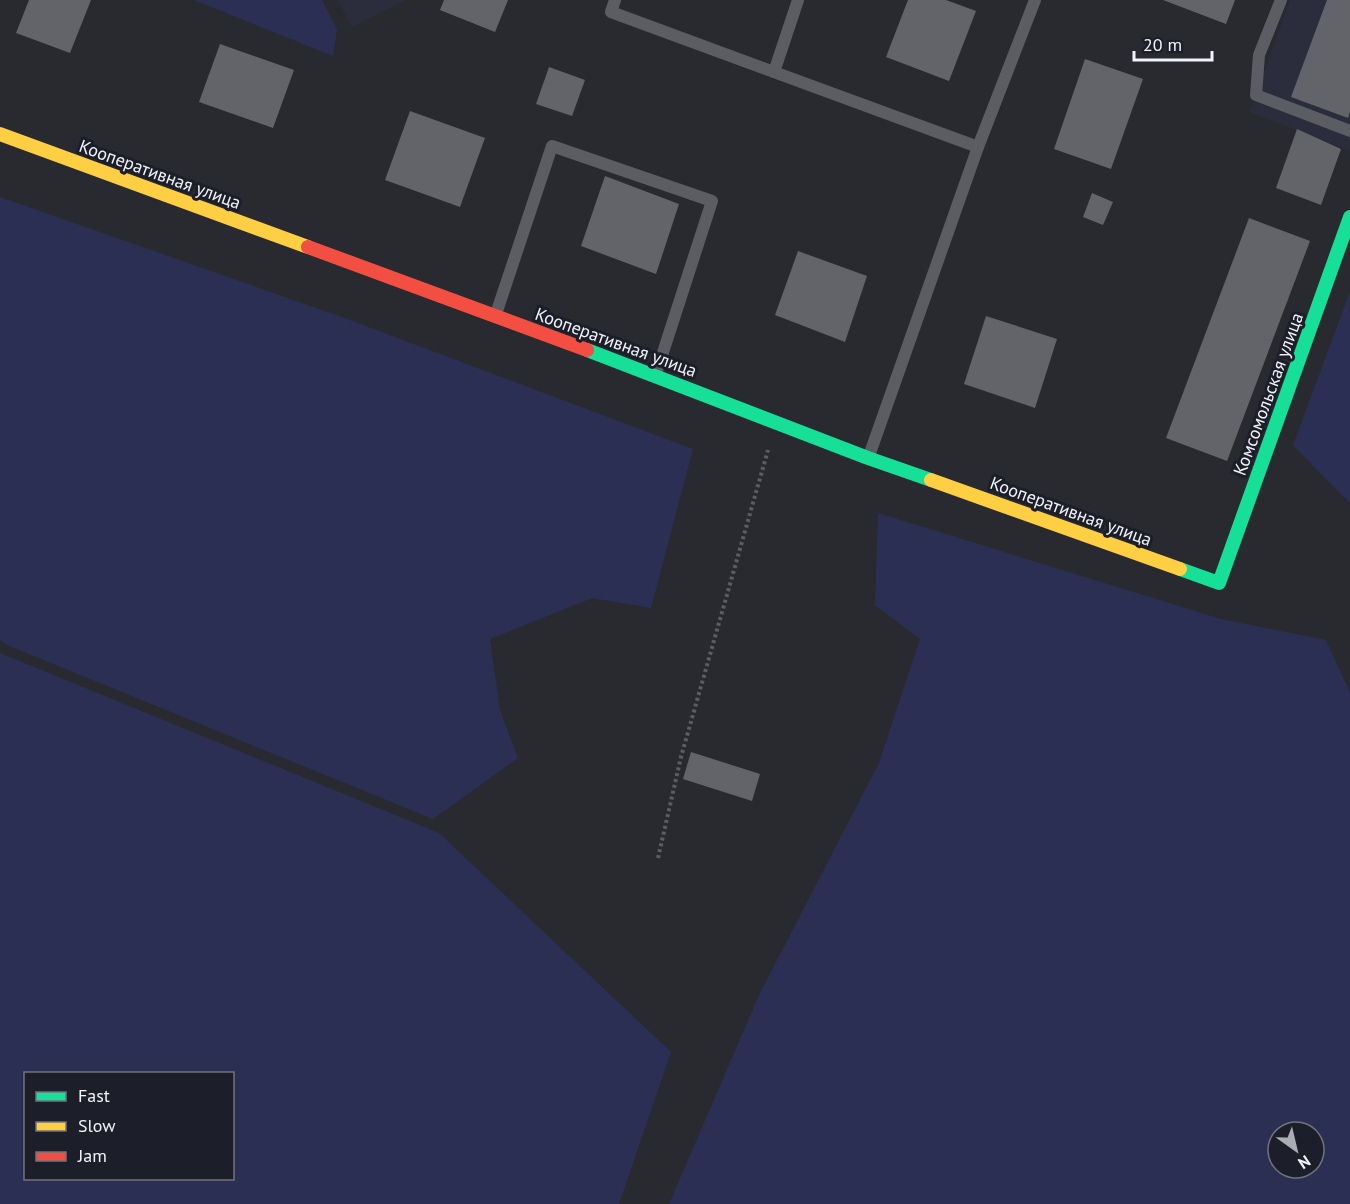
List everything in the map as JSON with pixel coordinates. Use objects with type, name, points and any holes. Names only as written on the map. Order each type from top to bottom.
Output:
[{"type":"street","name":"Кооперативная улица","points":[[0,134],[655,375],[868,458],[1219,583]]},
{"type":"street","name":"Комсомольская улица","points":[[1219,583],[1350,217]]},
{"type":"lane","points":[[615,0],[611,12],[978,147]]},
{"type":"lane","points":[[774,72],[798,0]]},
{"type":"lane","points":[[868,458],[978,147],[1035,0]]},
{"type":"lane","points":[[1281,0],[1259,55],[1256,95],[1350,131]]},
{"type":"lane","points":[[495,317],[552,146],[712,201],[655,375]]},
{"type":"path","points":[[658,858],[681,757],[776,423]]},
{"type":"shaded area","points":[[194,0],[322,0],[337,29],[333,56]]},
{"type":"shaded area","points":[[338,0],[406,0],[352,27]]},
{"type":"shaded area","points":[[1290,0],[1350,0],[1350,151],[1250,112]]},
{"type":"shaded area","points":[[0,197],[339,316],[693,449],[651,608],[592,598],[490,639],[500,710],[518,758],[433,819],[7,645],[0,640]]},
{"type":"shaded area","points":[[1350,292],[1350,503],[1293,445]]},
{"type":"shaded area","points":[[878,513],[1221,619],[1326,640],[1350,693],[1350,1204],[669,1204],[759,995],[879,763],[920,639],[875,605]]},
{"type":"shaded area","points":[[0,653],[439,833],[671,1052],[619,1204],[0,1204]]},
{"type":"building","points":[[29,0],[91,0],[70,53],[16,33]]},
{"type":"building","points":[[444,0],[508,0],[495,32],[440,10]]},
{"type":"building","points":[[908,0],[946,0],[976,11],[949,81],[886,57]]},
{"type":"building","points":[[1163,0],[1235,0],[1226,24]]},
{"type":"building","points":[[1327,0],[1350,0],[1350,112],[1348,118],[1291,97]]},
{"type":"building","points":[[220,44],[294,70],[273,128],[199,102]]},
{"type":"building","points":[[1085,59],[1143,79],[1111,169],[1054,149]]},
{"type":"building","points":[[549,67],[585,80],[572,116],[536,104]]},
{"type":"building","points":[[410,111],[485,138],[460,207],[385,180]]},
{"type":"building","points":[[1297,129],[1341,149],[1321,205],[1276,188]]},
{"type":"building","points":[[605,176],[679,204],[656,274],[581,246]]},
{"type":"building","points":[[1092,193],[1113,202],[1103,225],[1083,217]]},
{"type":"building","points":[[1249,218],[1310,241],[1227,461],[1166,438]]},
{"type":"building","points":[[798,251],[867,276],[845,342],[775,315]]},
{"type":"building","points":[[986,316],[1057,339],[1035,408],[964,384]]},
{"type":"building","points":[[691,752],[760,774],[752,801],[683,779]]},
{"type":"traffic: fast","points":[[1180,569],[1219,583],[1350,217]]},
{"type":"traffic: fast","points":[[587,350],[931,480]]},
{"type":"traffic: slow","points":[[0,134],[308,247]]},
{"type":"traffic: slow","points":[[931,480],[1180,569]]},
{"type":"traffic: jam","points":[[308,247],[587,350]]}]
